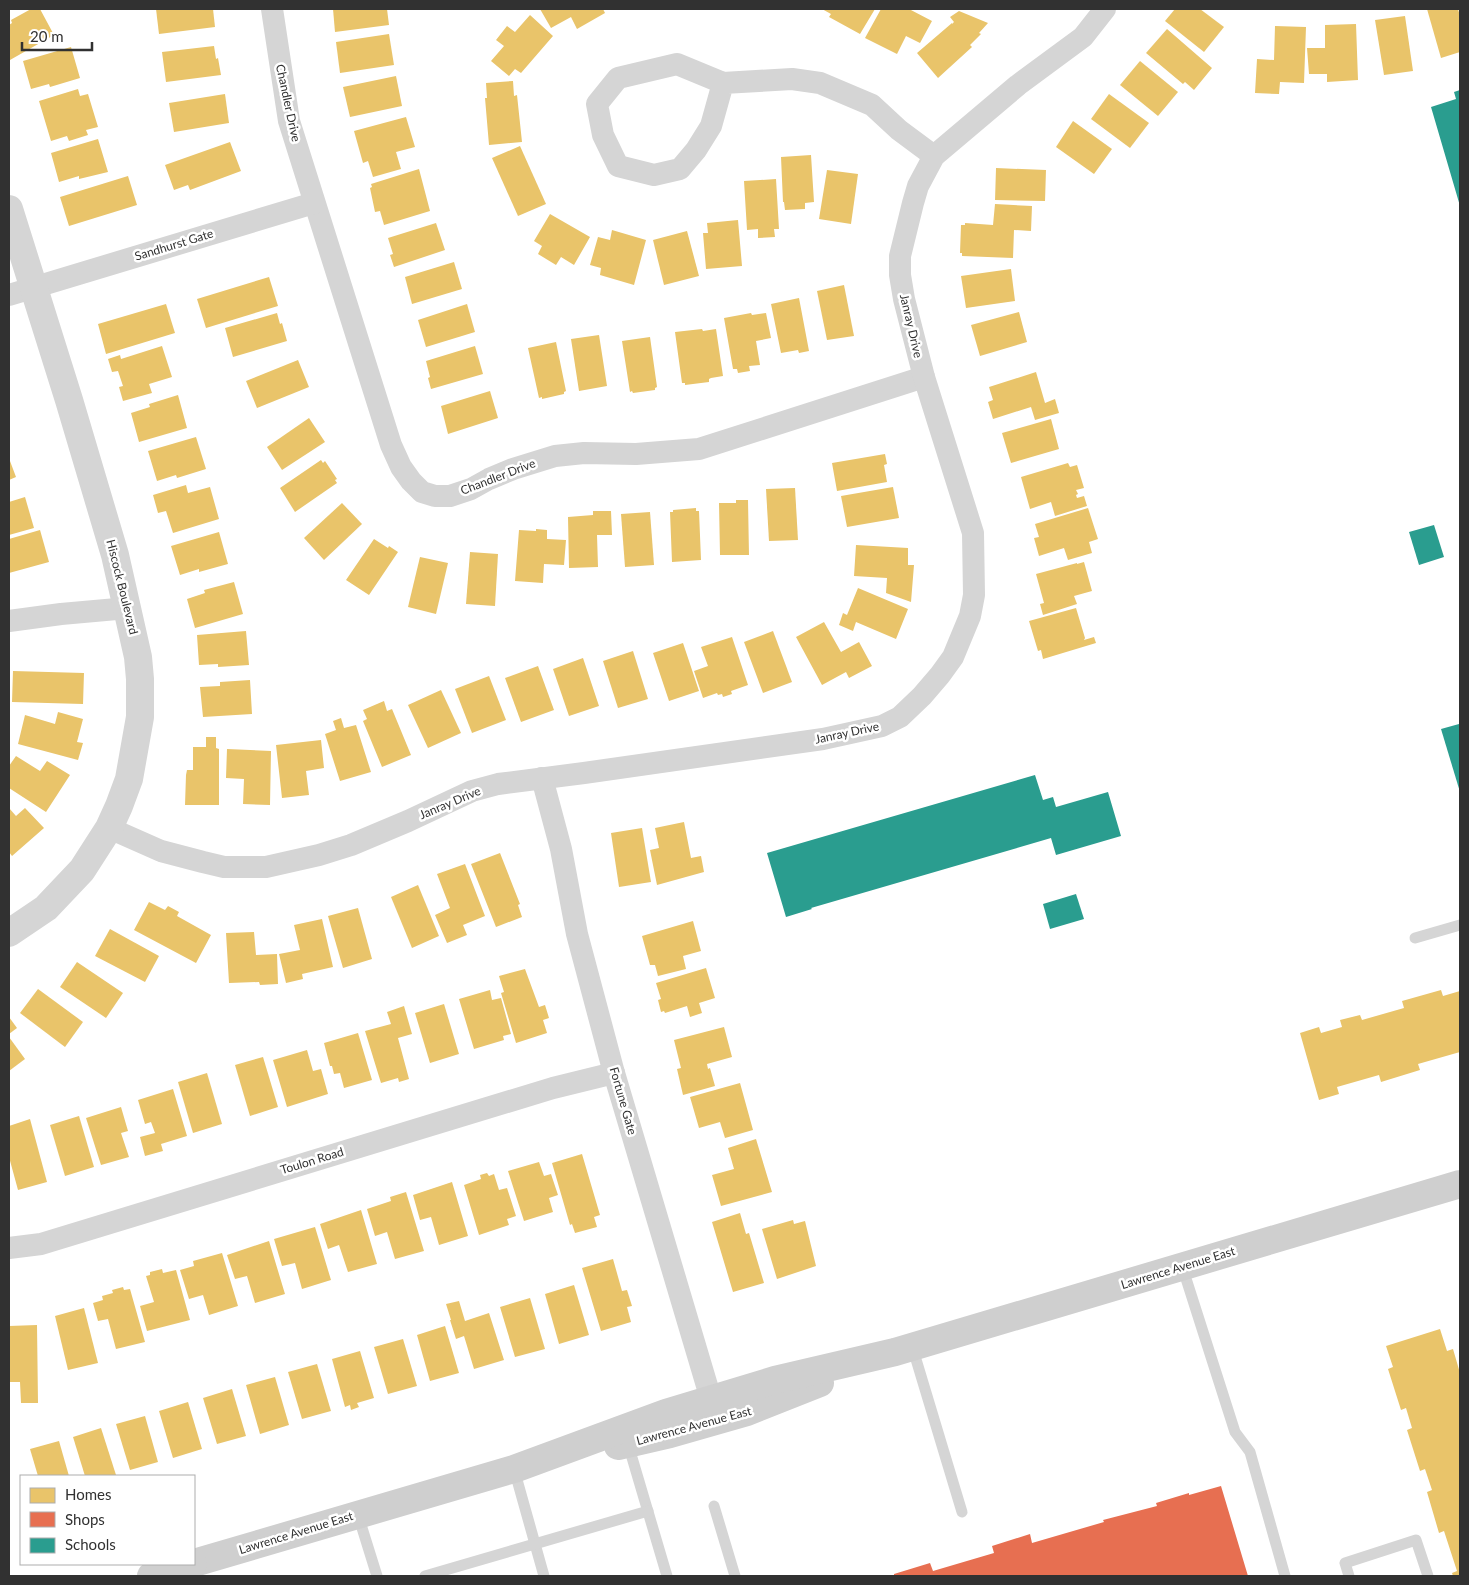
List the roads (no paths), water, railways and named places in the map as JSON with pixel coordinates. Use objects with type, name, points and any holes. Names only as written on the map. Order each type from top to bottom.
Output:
[{"type":"main road","name":"Lawrence Avenue East","points":[[514,1468],[628,1444],[714,1410],[775,1380],[904,1349],[1460,1184]]},
{"type":"main road","name":"Lawrence Avenue East","points":[[195,1563],[514,1468],[666,1413],[714,1410]]},
{"type":"main road","name":"Lawrence Avenue East","points":[[151,1576],[190,1565]]},
{"type":"street","name":"Chandler Drive","points":[[272,9],[289,120],[314,203],[391,446],[401,467],[422,492],[450,496],[471,490],[488,479],[513,469],[556,456],[584,453],[636,454],[700,448],[924,377]]},
{"type":"street","name":"Janray Drive","points":[[109,828],[161,851],[203,862],[224,867],[266,867],[351,845],[472,791],[498,784],[584,774],[823,739],[882,726],[900,717],[922,696],[953,657],[970,616],[974,595],[973,533],[924,377],[904,298],[900,275],[900,256],[908,218],[918,186],[934,156],[1018,85],[1083,37],[1105,9]]},
{"type":"street","points":[[723,83],[711,126],[696,150],[680,169],[654,176],[618,166],[603,135],[597,104],[618,78],[678,64],[723,83],[792,79],[820,83],[872,105],[899,130],[934,156]]},
{"type":"street","name":"Sandhurst Gate","points":[[21,291],[314,203]]},
{"type":"street","name":"Hiscock Boulevard","points":[[9,209],[21,291],[69,400],[115,555],[138,657],[140,679],[140,717],[128,779],[120,806],[109,828],[82,870],[46,908],[9,933]]},
{"type":"street","points":[[9,621],[128,608]]},
{"type":"street","name":"Fortune Gate","points":[[542,778],[557,830],[577,934],[614,1073],[714,1410]]},
{"type":"street","name":"Toulon Road","points":[[9,1248],[41,1244],[206,1192],[553,1088],[614,1073]]},
{"type":"lane","points":[[1415,938],[1460,925]]},
{"type":"lane","points":[[1182,1266],[1234,1432],[1250,1452],[1285,1576]]},
{"type":"lane","points":[[904,1349],[962,1512]]},
{"type":"lane","points":[[628,1444],[667,1576]]},
{"type":"lane","points":[[514,1468],[544,1576]]},
{"type":"lane","points":[[714,1506],[736,1576]]},
{"type":"lane","points":[[425,1576],[648,1511]]},
{"type":"lane","points":[[358,1515],[378,1576]]},
{"type":"lane","points":[[1349,1576],[1345,1563],[1416,1540],[1428,1576]]}]
